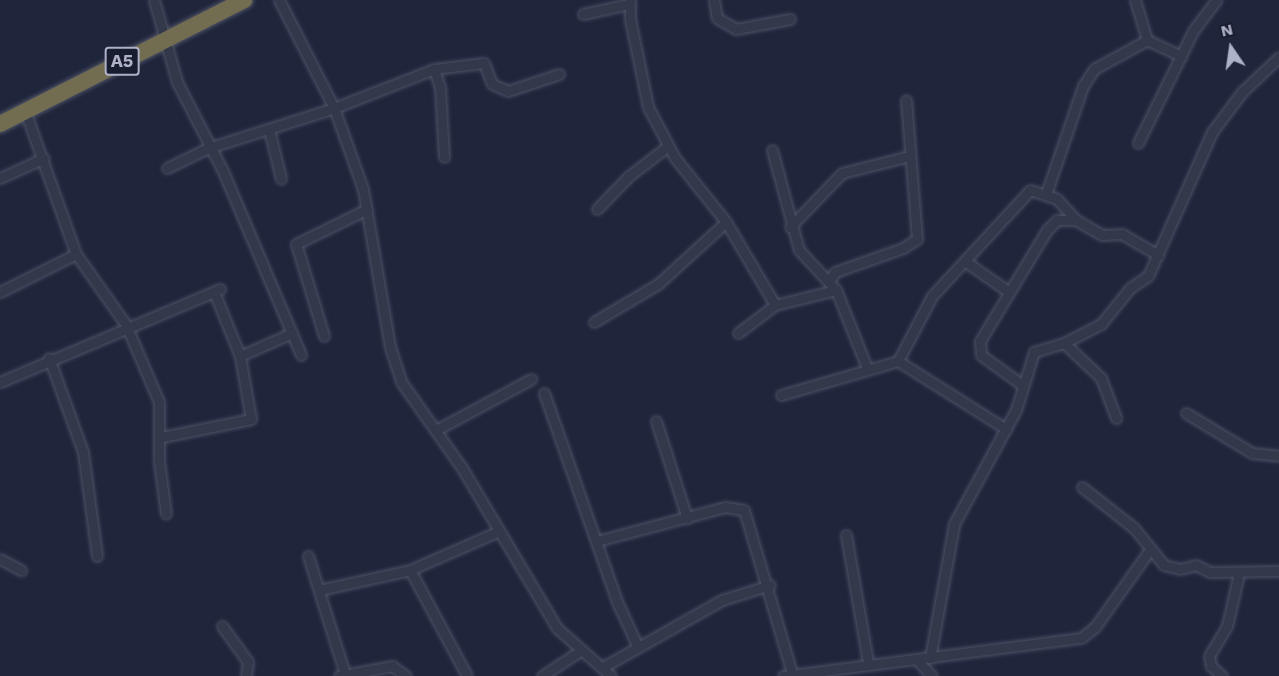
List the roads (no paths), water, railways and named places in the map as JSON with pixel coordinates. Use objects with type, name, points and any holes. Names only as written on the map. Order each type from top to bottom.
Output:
[{"type":"highway","name":"A5","points":[[0,123],[244,0]]},
{"type":"street","points":[[154,0],[162,41],[208,148],[248,228],[301,355]]},
{"type":"street","points":[[279,0],[334,108],[367,209],[394,366],[436,430],[557,628],[580,651],[611,676]]},
{"type":"street","points":[[714,0],[717,18],[736,29],[790,19]]},
{"type":"street","points":[[1135,0],[1147,40],[1181,56]]},
{"type":"street","points":[[1138,142],[1181,56],[1216,0]]},
{"type":"street","points":[[583,14],[629,2],[648,107],[668,146],[726,222],[775,304]]},
{"type":"street","points":[[1046,194],[1083,86],[1094,69],[1147,40]]},
{"type":"street","points":[[930,658],[954,524],[1016,410],[1021,384],[1034,352],[1064,343],[1101,324],[1130,288],[1148,276],[1212,132],[1242,92],[1279,57]]},
{"type":"street","points":[[167,168],[208,148],[334,108],[434,69],[484,63],[492,84],[508,91],[559,74]]},
{"type":"street","points":[[434,69],[440,87],[444,157]]},
{"type":"street","points":[[829,281],[835,272],[903,248],[917,239],[906,100]]},
{"type":"street","points":[[26,111],[76,254],[126,325],[159,402],[162,437],[159,461],[166,514]]},
{"type":"street","points":[[269,129],[281,179]]},
{"type":"street","points":[[597,208],[629,176],[668,146]]},
{"type":"street","points":[[772,150],[790,227],[808,263],[836,290],[867,368]]},
{"type":"street","points":[[790,227],[842,173],[909,156]]},
{"type":"street","points":[[0,178],[44,158]]},
{"type":"street","points":[[898,361],[932,296],[966,261],[1021,195],[1030,190],[1046,194],[1076,219],[1102,235],[1129,237],[1158,255]]},
{"type":"street","points":[[324,336],[296,244],[367,209]]},
{"type":"street","points":[[1021,384],[981,355],[980,341],[1047,230],[1057,220],[1076,219]]},
{"type":"street","points":[[594,322],[658,284],[726,222]]},
{"type":"street","points":[[0,292],[76,254]]},
{"type":"street","points":[[966,261],[1009,292]]},
{"type":"street","points":[[738,333],[775,304],[836,290]]},
{"type":"street","points":[[0,379],[126,325],[217,291],[240,356],[251,418],[162,437]]},
{"type":"street","points":[[240,356],[292,333]]},
{"type":"street","points":[[1064,343],[1101,378],[1116,418]]},
{"type":"street","points":[[49,358],[83,452],[97,556]]},
{"type":"street","points":[[781,395],[867,368],[898,361],[1005,429]]},
{"type":"street","points":[[436,430],[531,379]]},
{"type":"street","points":[[544,393],[597,542],[638,647]]},
{"type":"street","points":[[1186,413],[1252,453],[1279,456]]},
{"type":"street","points":[[656,421],[687,518]]},
{"type":"street","points":[[1082,487],[1134,528],[1149,551],[1164,565],[1180,569],[1196,565],[1210,572],[1279,571]]},
{"type":"street","points":[[597,542],[725,507],[744,510],[770,585],[790,675],[868,663],[930,658],[1081,638],[1095,627],[1149,551]]},
{"type":"street","points":[[319,590],[410,570],[497,532]]},
{"type":"street","points":[[846,535],[868,663]]},
{"type":"street","points":[[308,556],[342,675],[392,666],[406,676]]},
{"type":"street","points":[[0,558],[21,570]]},
{"type":"street","points":[[410,570],[467,676]]},
{"type":"street","points":[[1220,676],[1209,656],[1227,626],[1239,573]]},
{"type":"street","points":[[603,668],[722,600],[770,585]]},
{"type":"street","points":[[222,626],[248,662],[246,676]]},
{"type":"street","points":[[542,676],[580,651]]},
{"type":"street","points":[[916,659],[932,676]]}]
